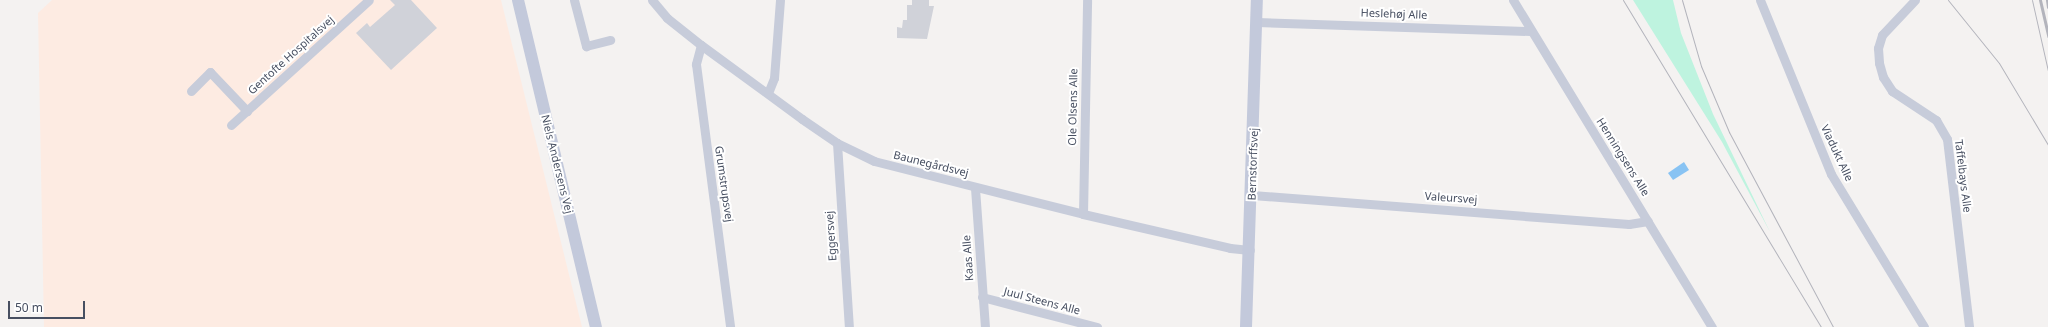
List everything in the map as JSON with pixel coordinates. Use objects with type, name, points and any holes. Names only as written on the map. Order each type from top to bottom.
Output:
[{"type":"street","name":"Gentofte Hospitalsvej","points":[[231,126],[368,0]]},
{"type":"street","name":"Niels Andersens Vej","points":[[518,0],[596,327]]},
{"type":"street","points":[[574,0],[586,46],[610,40]]},
{"type":"street","name":"Baunegårdsvej","points":[[652,0],[667,18],[701,45],[837,143],[896,169],[1230,248],[1250,250]]},
{"type":"street","points":[[768,93],[774,78],[780,0]]},
{"type":"street","name":"Ole Olsens Alle","points":[[1083,214],[1087,0]]},
{"type":"street","name":"Bernstorffsvej","points":[[1246,327],[1252,195],[1257,0]]},
{"type":"street","name":"Henningsens Alle","points":[[1513,0],[1712,327]]},
{"type":"street","name":"Viadukt Alle","points":[[1760,0],[1831,174],[1924,327]]},
{"type":"street","name":"Taffelbays Alle","points":[[1915,0],[1888,26],[1878,48],[1883,77],[1892,91],[1936,120],[1947,139],[1969,327]]},
{"type":"street","name":"Heslehøj Alle","points":[[1257,22],[1531,31]]},
{"type":"street","name":"Grumstrupsvej","points":[[701,45],[696,64],[730,327]]},
{"type":"street","name":"Gentofte Hospitalsvej","points":[[191,91],[210,72],[246,111]]},
{"type":"street","name":"Eggersvej","points":[[837,143],[849,327]]},
{"type":"street","name":"Kaas Alle","points":[[975,188],[985,327]]},
{"type":"street","name":"Valeursvej","points":[[1252,195],[1629,224],[1648,221]]},
{"type":"street","name":"Juul Steens Alle","points":[[982,297],[1097,327]]},
{"type":"shaded area","points":[[52,0],[501,0],[582,327],[44,327],[38,13]]},
{"type":"green space","points":[[1633,0],[1673,0],[1681,33],[1713,114],[1770,232],[1722,142]]},
{"type":"water","points":[[1684,162],[1689,170],[1673,180],[1668,173]]},
{"type":"building","points":[[390,0],[411,0],[437,28],[391,70],[356,33],[367,23],[370,27],[395,5]]},
{"type":"building","points":[[912,0],[929,0],[929,6],[934,6],[927,39],[897,38],[897,27],[902,28],[903,20],[907,20],[907,5],[912,5]]},
{"type":"tram line","points":[[1623,0],[1821,327]]},
{"type":"tram line","points":[[1682,0],[1701,66],[1729,132],[1833,327]]},
{"type":"tram line","points":[[1948,0],[1999,63],[2048,145]]},
{"type":"tram line","points":[[2032,0],[2048,71]]},
{"type":"railway","points":[[2040,0],[2048,36]]},
{"type":"railway","points":[[2047,0],[2048,7]]}]
